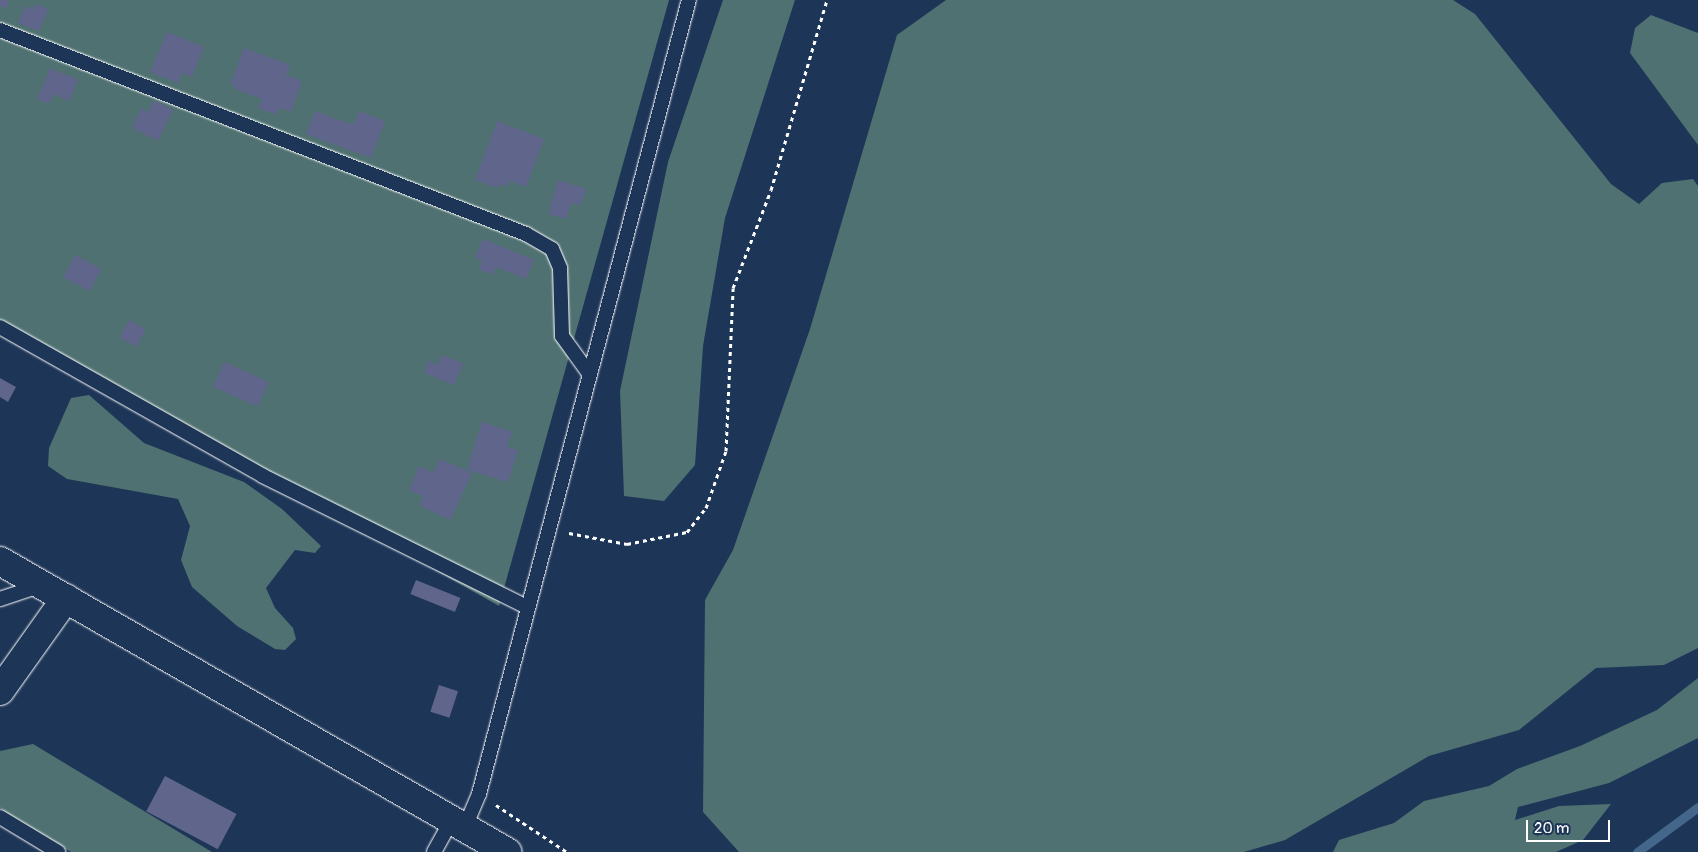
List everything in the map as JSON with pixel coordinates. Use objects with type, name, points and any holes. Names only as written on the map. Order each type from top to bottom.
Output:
[{"type":"main road","points":[[0,561],[459,823],[506,852]]},
{"type":"main road","points":[[0,691],[54,591]]},
{"type":"lane","points":[[434,852],[459,823],[479,794],[588,372],[689,0]]},
{"type":"lane","points":[[0,30],[526,234],[552,249],[560,268],[562,336],[588,372]]},
{"type":"lane","points":[[0,327],[263,476],[527,607]]},
{"type":"lane","points":[[0,599],[54,591]]},
{"type":"lane","points":[[0,818],[58,852]]},
{"type":"path","points":[[547,529],[627,544],[687,532],[706,508],[726,451],[734,288],[771,190],[827,0]]},
{"type":"path","points":[[479,794],[567,852]]},
{"type":"green space","points":[[0,0],[669,0],[499,606],[0,324]]},
{"type":"green space","points":[[723,0],[795,0],[725,218],[703,346],[695,465],[664,501],[624,496],[620,391],[668,162]]},
{"type":"green space","points":[[946,0],[1453,0],[1475,14],[1611,184],[1639,204],[1662,183],[1693,179],[1698,186],[1698,648],[1664,665],[1596,668],[1519,730],[1429,756],[1285,840],[1244,852],[739,852],[703,812],[705,600],[733,550],[810,329],[897,35]]},
{"type":"green space","points":[[1651,15],[1698,33],[1698,145],[1630,53],[1635,28]]},
{"type":"green space","points":[[89,395],[144,443],[244,482],[282,509],[321,546],[315,553],[295,550],[266,588],[275,608],[293,628],[296,639],[285,650],[275,649],[237,626],[192,587],[181,560],[190,526],[178,499],[67,479],[48,466],[49,448],[71,398]]},
{"type":"green space","points":[[1698,678],[1698,738],[1609,783],[1518,807],[1515,820],[1559,806],[1611,804],[1583,840],[1556,852],[1333,852],[1339,840],[1394,823],[1424,801],[1489,786],[1517,769],[1580,746],[1657,710]]},
{"type":"green space","points":[[33,744],[212,852],[71,852],[6,813],[0,808],[0,751]]},
{"type":"building","points":[[0,0],[9,0],[6,8],[0,6]]},
{"type":"building","points":[[35,4],[48,9],[39,31],[18,23],[25,6],[33,9]]},
{"type":"building","points":[[167,32],[204,47],[192,77],[182,73],[178,83],[150,72]]},
{"type":"building","points":[[244,48],[290,65],[286,75],[302,81],[291,112],[282,108],[274,114],[258,108],[262,99],[235,89],[231,83]]},
{"type":"building","points":[[50,68],[78,80],[69,101],[53,94],[49,104],[37,99]]},
{"type":"building","points":[[154,100],[173,110],[158,141],[132,128],[141,108],[148,112]]},
{"type":"building","points":[[315,111],[353,125],[359,111],[385,121],[371,158],[306,134]]},
{"type":"building","points":[[497,121],[544,139],[526,187],[510,181],[507,187],[499,184],[497,188],[475,180]]},
{"type":"building","points":[[558,180],[586,189],[580,206],[571,203],[566,219],[548,214]]},
{"type":"building","points":[[483,239],[534,260],[526,279],[496,267],[493,275],[479,269],[482,260],[475,258]]},
{"type":"building","points":[[75,255],[101,269],[90,291],[63,277]]},
{"type":"building","points":[[129,320],[146,329],[136,347],[120,338]]},
{"type":"building","points":[[441,355],[463,363],[454,385],[424,373],[428,361],[438,365]]},
{"type":"building","points":[[224,362],[269,382],[258,407],[213,387]]},
{"type":"building","points":[[0,378],[16,387],[8,402],[0,397]]},
{"type":"building","points":[[482,422],[512,432],[507,447],[518,450],[508,482],[467,470]]},
{"type":"building","points":[[440,459],[472,473],[450,520],[419,505],[423,496],[409,490],[419,466],[433,473]]},
{"type":"building","points":[[416,580],[461,598],[455,612],[410,594]]},
{"type":"building","points":[[439,685],[458,691],[449,718],[430,712]]},
{"type":"building","points":[[165,776],[237,814],[218,849],[146,811]]},
{"type":"waterway","points":[[1637,852],[1698,807]]}]
